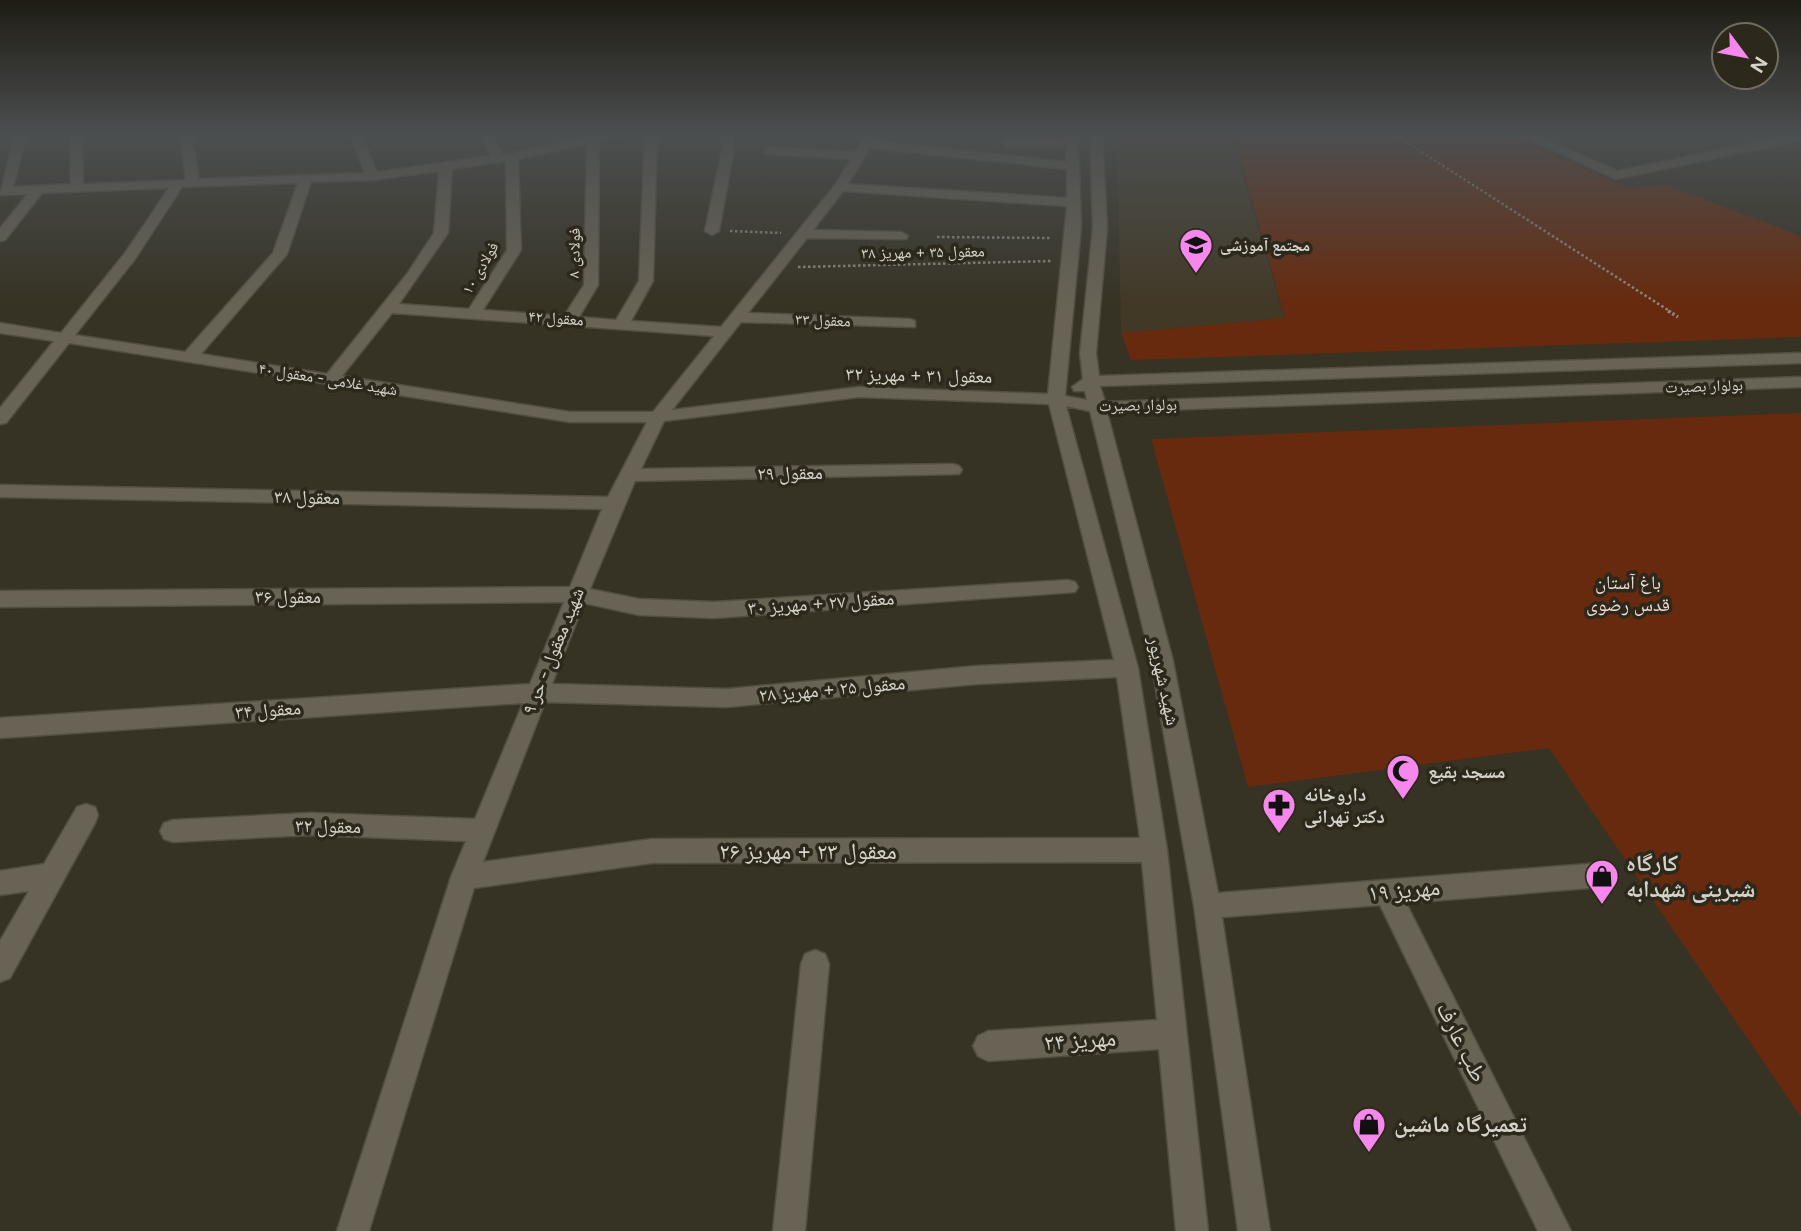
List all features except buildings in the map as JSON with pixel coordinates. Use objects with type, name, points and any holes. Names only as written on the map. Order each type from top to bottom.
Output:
[{"type":"street","points":[[2,191],[22,190]]},
{"type":"street","points":[[0,237],[38,190]]},
{"type":"street","points":[[0,419],[130,256],[173,190]]},
{"type":"street","points":[[188,359],[280,254],[302,190]]},
{"type":"street","points":[[332,379],[388,308],[440,233],[444,190]]},
{"type":"street","name":"فولادی ۱۰","points":[[474,313],[514,250],[508,190]]},
{"type":"street","name":"فولادی ۸","points":[[570,319],[591,285],[586,190]]},
{"type":"street","points":[[622,323],[646,281],[649,190]]},
{"type":"street","points":[[712,231],[720,190]]},
{"type":"street","name":"شهید معقول - حر ۹","points":[[353,1231],[464,877],[575,594],[614,503],[657,417],[776,268],[834,190]]},
{"type":"street","points":[[1017,190],[1073,202]]},
{"type":"street","name":"شهید شهریور","points":[[1073,190],[1071,249],[1056,399],[1127,668],[1154,850],[1192,1231]]},
{"type":"street","name":"شهید شهریور","points":[[1098,190],[1100,229],[1088,353],[1091,382],[1095,407],[1162,662],[1207,906],[1254,1231]]},
{"type":"street","points":[[801,234],[901,236]]},
{"type":"street","name":"معقول ۴۲","points":[[388,308],[622,323],[729,324]]},
{"type":"street","name":"معقول ۳۳","points":[[729,324],[910,324]]},
{"type":"street","name":"شهید غلامی - معقول ۴۰","points":[[0,328],[570,416],[657,417]]},
{"type":"street","name":"بولوار بصیرت","points":[[1056,399],[1091,382],[1801,358]]},
{"type":"street","points":[[1767,359],[1799,382]]},
{"type":"street","name":"بولوار بصیرت","points":[[1056,399],[1095,407],[1799,382]]},
{"type":"street","name":"معقول ۳۱ + مهریز ۳۲","points":[[657,417],[859,392],[1056,399]]},
{"type":"street","name":"معقول ۲۹","points":[[628,475],[953,470]]},
{"type":"street","name":"معقول ۳۸","points":[[0,491],[614,503]]},
{"type":"street","name":"معقول ۲۷ + مهریز ۳۰","points":[[575,594],[639,607],[714,610],[1068,587]]},
{"type":"street","name":"معقول ۳۶","points":[[0,599],[575,594]]},
{"type":"street","name":"معقول ۲۵ + مهریز ۲۸","points":[[536,693],[727,698],[977,675],[1127,668]]},
{"type":"street","name":"معقول ۳۴","points":[[0,727],[536,693]]},
{"type":"street","points":[[0,968],[86,815]]},
{"type":"street","name":"معقول ۳۲","points":[[173,831],[310,824],[482,830]]},
{"type":"street","name":"معقول ۲۳ + مهریز ۲۶","points":[[464,877],[652,851],[1154,850]]},
{"type":"street","points":[[0,884],[53,875]]},
{"type":"street","name":"مهریز ۱۹","points":[[1207,906],[1601,875]]},
{"type":"street","name":"طب عارف","points":[[1387,892],[1555,1231]]},
{"type":"street","points":[[789,1231],[814,964]]},
{"type":"street","name":"مهریز ۲۴","points":[[988,1046],[1172,1034]]},
{"type":"path","points":[[1481,190],[1678,317]]},
{"type":"path","points":[[712,231],[801,234]]},
{"type":"path","points":[[937,237],[1071,249]]},
{"type":"path","name":"معقول ۳۵ + مهریز ۳۸","points":[[776,268],[1071,249]]},
{"type":"shaded area","name":"مجتمع آموزشی","points":[[1118,190],[1247,190],[1285,318],[1121,333]]},
{"type":"green space","points":[[1249,190],[1680,190],[1801,236],[1801,337],[1131,360],[1121,333],[1285,318]]},
{"type":"green space","name":"باغ آستان قدس رضوی","points":[[1801,413],[1801,1117],[1549,748],[1248,787],[1151,439]]},
{"type":"place","name":"مجتمع آموزشی","points":[[1196,275]]},
{"type":"place","name":"مسجد بقیع","points":[[1403,801]]},
{"type":"place","name":"داروخانه دکتر تهرانی","points":[[1279,835]]},
{"type":"place","name":"کارگاه شیرینی شهدابه","points":[[1602,906]]},
{"type":"place","name":"تعمیرگاه ماشین","points":[[1369,1154]]}]
